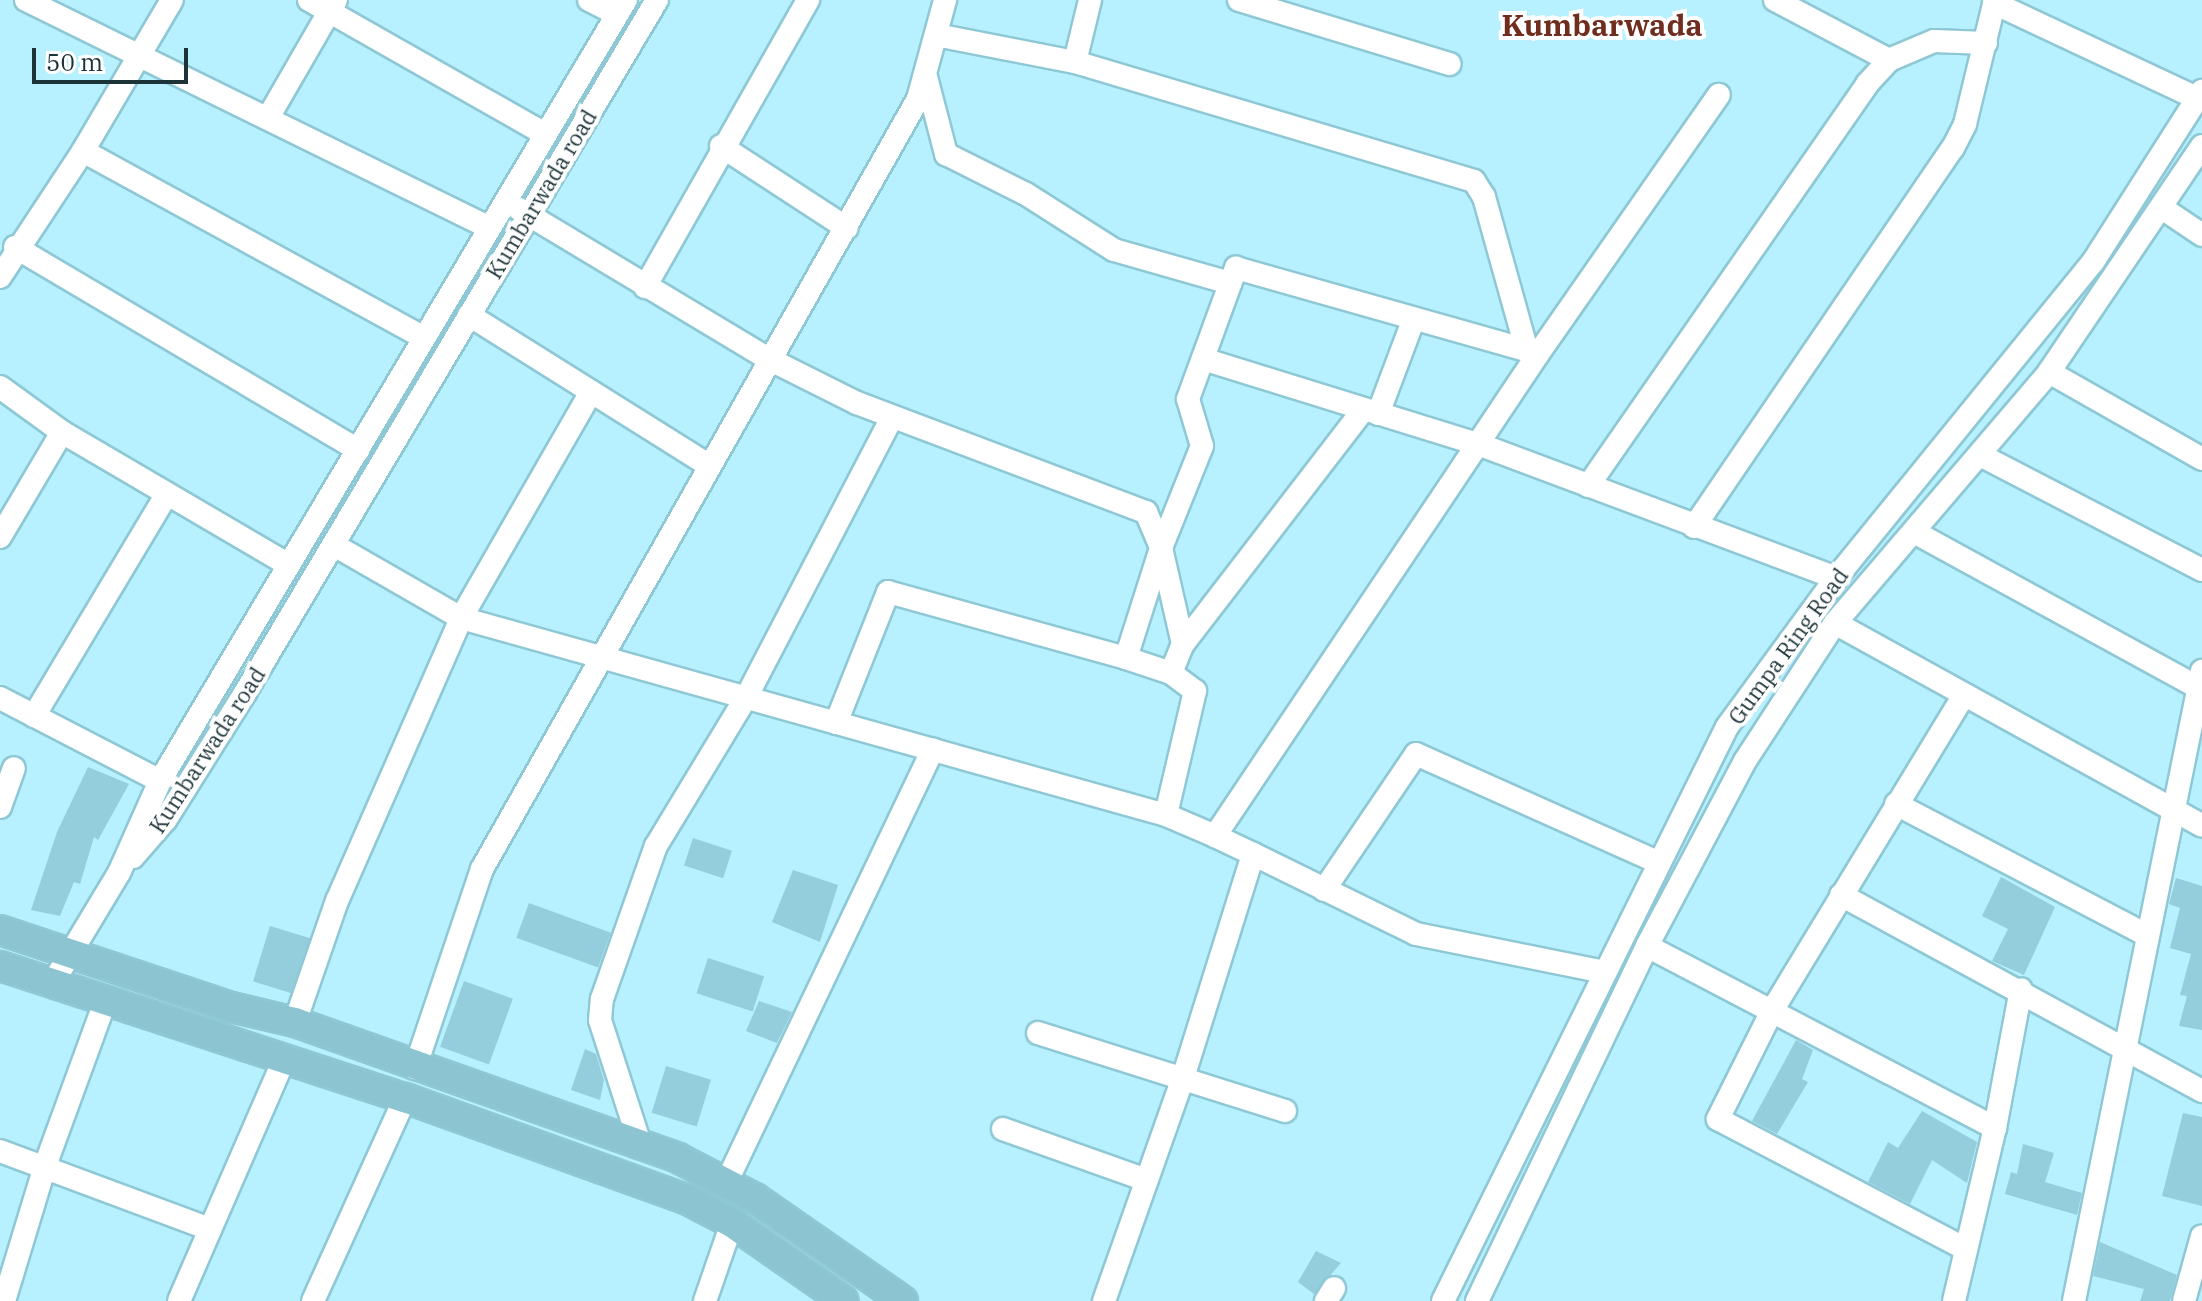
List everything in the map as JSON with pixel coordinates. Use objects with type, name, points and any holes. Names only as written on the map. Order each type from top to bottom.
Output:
[{"type":"main road","points":[[0,930],[231,1007],[295,1022],[415,1068],[640,1144],[727,1181],[903,1301]]},
{"type":"main road","points":[[0,966],[283,1062],[405,1098],[686,1199],[732,1223],[844,1301]]},
{"type":"street","points":[[26,0],[139,57],[269,116],[488,227]]},
{"type":"street","points":[[0,277],[15,247],[83,151],[172,0]]},
{"type":"street","points":[[309,0],[333,6],[545,134]]},
{"type":"street","points":[[589,0],[621,7]]},
{"type":"street","name":"Kumbarwada road","points":[[119,873],[166,819],[334,545],[657,0]]},
{"type":"street","points":[[645,287],[721,146],[808,0]]},
{"type":"street","points":[[1075,62],[1090,0]]},
{"type":"street","points":[[1239,0],[1450,64]]},
{"type":"street","points":[[1775,0],[1889,60]]},
{"type":"street","points":[[415,1068],[482,869],[606,658],[769,359],[847,228],[918,99],[942,1]]},
{"type":"street","points":[[1694,527],[1953,148],[1965,124],[1994,2],[2200,94]]},
{"type":"street","points":[[269,116],[333,6]]},
{"type":"street","name":"Kumbarwada road","points":[[119,873],[160,781],[621,7]]},
{"type":"street","points":[[936,35],[1075,62],[1474,181],[1484,197],[1532,352]]},
{"type":"street","points":[[1588,486],[1853,100],[1889,60],[1934,41],[1986,43]]},
{"type":"street","points":[[925,73],[946,154],[1040,202],[1114,250],[1230,283]]},
{"type":"street","name":"Gumpa Ring Road","points":[[1443,1301],[1657,862],[1739,707],[1836,578],[2093,262],[2200,94]]},
{"type":"street","points":[[1215,836],[1478,444],[1532,352],[1719,95]]},
{"type":"street","points":[[721,146],[847,228]]},
{"type":"street","name":"Gumpa Ring Road","points":[[1477,1301],[1647,946],[1745,761],[1835,623],[1916,533],[2049,372],[2202,146]]},
{"type":"street","points":[[83,151],[424,338]]},
{"type":"street","points":[[504,201],[769,359],[891,419],[1142,509],[1161,548],[1183,644]]},
{"type":"street","points":[[2162,208],[2202,235]]},
{"type":"street","points":[[15,247],[358,450]]},
{"type":"street","points":[[1126,658],[1161,548],[1202,446],[1188,399],[1236,268],[1413,321],[1532,352]]},
{"type":"street","points":[[469,315],[710,466]]},
{"type":"street","points":[[1171,673],[1183,644],[1371,412],[1413,321]]},
{"type":"street","points":[[1203,359],[1478,444],[1836,578]]},
{"type":"street","points":[[2049,372],[2202,459]]},
{"type":"street","points":[[0,387],[62,432],[289,565]]},
{"type":"street","points":[[295,1022],[337,901],[461,618],[591,392]]},
{"type":"street","points":[[640,1144],[600,1020],[602,999],[656,846],[748,694],[891,419]]},
{"type":"street","points":[[0,537],[62,432]]},
{"type":"street","points":[[1980,455],[2202,570]]},
{"type":"street","points":[[34,716],[167,494]]},
{"type":"street","points":[[1916,533],[2200,679],[2074,1301]]},
{"type":"street","points":[[334,545],[461,618],[748,694],[836,723],[1166,815],[1253,854],[1395,927],[1436,940],[1604,972]]},
{"type":"street","points":[[836,723],[888,592],[1126,658],[1171,673],[1190,684],[1196,700],[1166,815]]},
{"type":"street","points":[[1835,623],[2202,826]]},
{"type":"street","points":[[1964,695],[1772,1011],[1719,1121],[1966,1249]]},
{"type":"street","points":[[0,698],[160,781]]},
{"type":"street","points":[[727,1181],[933,750]]},
{"type":"street","points":[[1324,890],[1416,754],[1657,862]]},
{"type":"street","points":[[0,807],[14,768]]},
{"type":"street","points":[[1896,804],[2148,936]]},
{"type":"street","points":[[1104,1301],[1182,1081],[1253,854]]},
{"type":"street","points":[[52,984],[119,873]]},
{"type":"street","points":[[1841,895],[2021,989],[2202,1091]]},
{"type":"street","points":[[1647,946],[1995,1128]]},
{"type":"street","points":[[1954,1301],[1995,1128],[2021,989]]},
{"type":"street","points":[[4,1301],[45,1166],[105,1002]]},
{"type":"street","points":[[1038,1033],[1182,1081],[1285,1111]]},
{"type":"street","points":[[179,1301],[283,1062]]},
{"type":"street","points":[[313,1301],[405,1098]]},
{"type":"street","points":[[1003,1129],[1146,1180]]},
{"type":"street","points":[[0,1151],[210,1229]]},
{"type":"street","points":[[705,1301],[732,1223]]},
{"type":"street","points":[[2184,1301],[2202,1236]]},
{"type":"building","points":[[88,767],[129,784],[98,840],[94,837],[80,884],[74,882],[60,916],[31,910],[57,832]]},
{"type":"building","points":[[693,838],[732,851],[723,878],[684,866]]},
{"type":"building","points":[[793,870],[838,885],[820,942],[772,922]]},
{"type":"building","points":[[2001,877],[2055,907],[2024,975],[1992,961],[2008,929],[1982,916]]},
{"type":"building","points":[[2176,878],[2202,886],[2202,1030],[2179,1026],[2187,996],[2180,995],[2191,954],[2170,948],[2180,908],[2169,904]]},
{"type":"building","points":[[529,903],[611,933],[598,968],[516,938]]},
{"type":"building","points":[[270,926],[310,938],[293,994],[253,981]]},
{"type":"building","points":[[708,958],[764,976],[753,1011],[697,993]]},
{"type":"building","points":[[464,981],[513,999],[489,1065],[440,1047]]},
{"type":"building","points":[[759,1001],[792,1012],[777,1043],[746,1031]]},
{"type":"building","points":[[1796,1040],[1813,1050],[1802,1079],[1808,1082],[1777,1134],[1752,1121]]},
{"type":"building","points":[[585,1049],[596,1054],[604,1080],[600,1100],[571,1090]]},
{"type":"building","points":[[666,1066],[711,1080],[697,1127],[652,1113]]},
{"type":"building","points":[[1922,1111],[1977,1142],[1967,1183],[1932,1160],[1910,1204],[1868,1182],[1888,1142],[1898,1148]]},
{"type":"building","points":[[2183,1113],[2202,1117],[2202,1206],[2162,1196]]},
{"type":"building","points":[[2023,1144],[2054,1153],[2045,1182],[2082,1193],[2077,1215],[2005,1194],[2011,1172],[2017,1174]]},
{"type":"building","points":[[2100,1242],[2177,1275],[2170,1301],[2140,1301],[2144,1289],[2093,1276]]},
{"type":"building","points":[[1316,1251],[1341,1263],[1314,1294],[1298,1282]]},
{"type":"district","name":"Kumbarwada","points":[[1602,25]]}]
